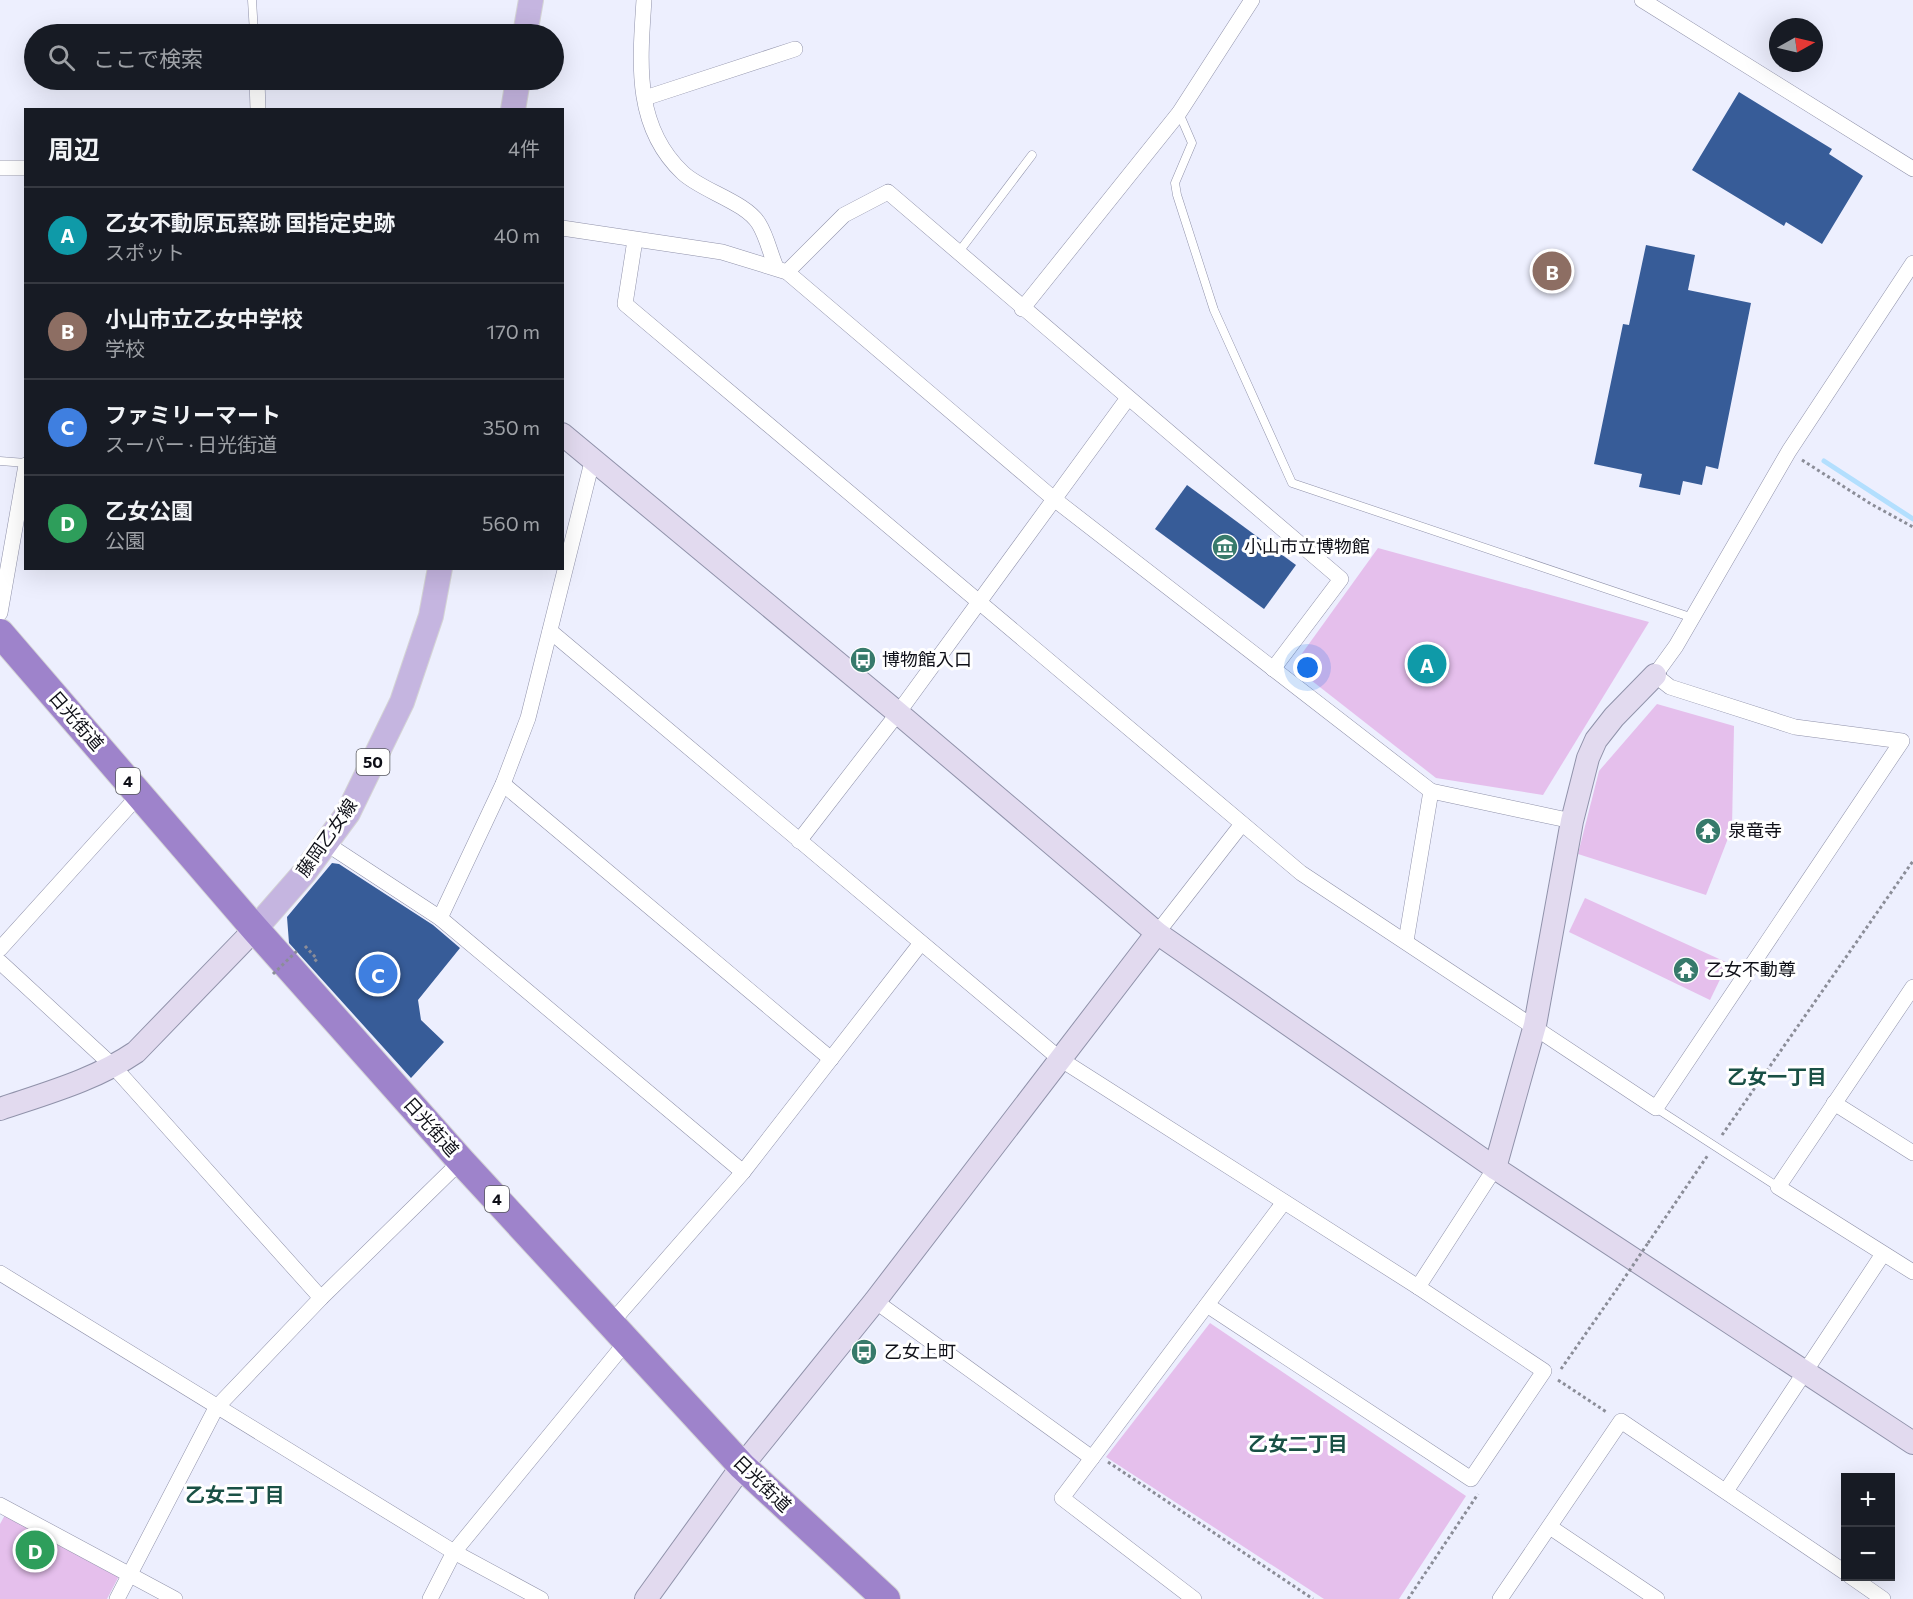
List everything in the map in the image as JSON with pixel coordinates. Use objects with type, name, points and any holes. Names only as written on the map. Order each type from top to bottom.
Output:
[{"type":"highway","name":"日光街道","points":[[0,633],[255,929],[461,1161],[742,1466],[886,1599]]},
{"type":"main road","points":[[527,24],[531,0]]},
{"type":"main road","points":[[513,108],[516,90]]},
{"type":"main road","name":"藤岡乙女線","points":[[255,929],[327,844],[348,813],[402,702],[431,616],[440,570]]},
{"type":"street","points":[[644,0],[639,70],[648,117],[662,146],[684,173],[759,222],[782,269],[1054,499],[1431,791],[1572,821]]},
{"type":"street","points":[[1022,309],[1179,113],[1252,0]]},
{"type":"street","points":[[1642,0],[1913,169]]},
{"type":"street","points":[[645,98],[795,49]]},
{"type":"street","points":[[257,90],[258,108]]},
{"type":"street","points":[[0,168],[24,168]]},
{"type":"street","points":[[782,269],[844,215],[888,192],[1022,309],[1341,579],[1274,669]]},
{"type":"street","points":[[564,228],[722,252],[782,269]]},
{"type":"street","points":[[635,240],[625,304],[1301,873],[1535,1025],[1656,1108],[1902,741],[1795,727],[1670,687],[1655,675]]},
{"type":"street","points":[[1418,1287],[1495,1168],[1535,1025],[1572,821],[1582,777],[1596,740],[1655,675],[1693,618],[1789,451],[1913,263]]},
{"type":"street","points":[[799,841],[898,713],[1128,398]]},
{"type":"street","points":[[564,436],[898,713],[1157,933],[1495,1168],[1913,1443]]},
{"type":"street","points":[[440,918],[503,784],[528,718],[593,458]]},
{"type":"street","points":[[0,613],[24,475]]},
{"type":"street","points":[[550,631],[1060,1059],[1418,1287],[1544,1371],[1471,1479],[1207,1305]]},
{"type":"street","points":[[503,784],[831,1059]]},
{"type":"street","points":[[1406,941],[1431,791]]},
{"type":"street","points":[[0,949],[139,795]]},
{"type":"street","points":[[646,1599],[742,1466],[874,1301],[1242,824]]},
{"type":"street","points":[[327,844],[440,918],[743,1172]]},
{"type":"street","points":[[0,1109],[69,1086],[114,1067],[158,1033],[255,929]]},
{"type":"street","points":[[430,1599],[454,1552],[619,1332],[921,943]]},
{"type":"street","points":[[0,962],[114,1067],[321,1298]]},
{"type":"street","points":[[1913,987],[1778,1186],[1913,1272]]},
{"type":"street","points":[[1834,1103],[1913,1153]]},
{"type":"street","points":[[117,1599],[216,1408],[321,1298],[461,1161]]},
{"type":"street","points":[[1194,1599],[1062,1498],[1284,1202]]},
{"type":"street","points":[[1726,1491],[1883,1254]]},
{"type":"street","points":[[3,1278],[454,1552],[542,1599]]},
{"type":"street","points":[[874,1301],[1094,1456]]},
{"type":"street","points":[[1500,1599],[1621,1421],[1841,1571]]},
{"type":"street","points":[[0,1505],[175,1599]]},
{"type":"street","points":[[1550,1527],[1657,1599]]},
{"type":"street","points":[[1857,1581],[1883,1599]]},
{"type":"lane","points":[[252,0],[253,24]]},
{"type":"lane","points":[[1179,113],[1192,143],[1175,183],[1177,195],[1214,310],[1292,483],[1693,618]]},
{"type":"lane","points":[[958,253],[1032,155]]},
{"type":"lane","points":[[0,461],[24,464]]},
{"type":"lane","points":[[1656,1108],[1778,1186]]},
{"type":"path","points":[[1789,451],[1871,504],[1913,527]]},
{"type":"path","points":[[1584,1335],[1913,861]]},
{"type":"path","points":[[273,974],[298,950]]},
{"type":"path","points":[[1544,1371],[1621,1421]]},
{"type":"path","points":[[1094,1456],[1313,1599]]},
{"type":"shaded area","points":[[1378,548],[1649,622],[1543,795],[1436,778],[1293,666]]},
{"type":"shaded area","points":[[1657,704],[1734,726],[1732,828],[1706,895],[1578,854],[1599,771]]},
{"type":"shaded area","points":[[1585,898],[1728,963],[1710,1000],[1569,932]]},
{"type":"shaded area","points":[[1210,1323],[1466,1496],[1399,1599],[1324,1599],[1106,1457]]},
{"type":"shaded area","points":[[5,1515],[119,1576],[107,1599],[0,1599],[0,1524]]},
{"type":"building","points":[[1739,92],[1832,149],[1829,154],[1863,176],[1822,244],[1786,222],[1784,226],[1692,170]]},
{"type":"building","points":[[1646,245],[1695,255],[1688,290],[1751,303],[1718,469],[1706,466],[1702,485],[1683,481],[1680,495],[1639,487],[1642,474],[1594,464],[1623,324],[1629,325]]},
{"type":"building","name":"小山市立博物館","points":[[1187,485],[1296,565],[1264,609],[1155,529]]},
{"type":"building","points":[[332,863],[339,864],[433,925],[460,948],[418,1000],[421,1020],[444,1042],[411,1078],[289,943],[287,917]]},
{"type":"waterway","points":[[1824,461],[1913,519]]},
{"type":"place","name":"小山市立乙女中学校","points":[[1552,271]]},
{"type":"place","name":"小山市立博物館","points":[[1225,547]]},
{"type":"place","name":"博物館入口","points":[[863,660]]},
{"type":"place","name":"乙女不動原瓦窯跡 国指定史跡","points":[[1427,664]]},
{"type":"place","name":"泉竜寺","points":[[1708,831]]},
{"type":"place","name":"乙女不動尊","points":[[1686,970]]},
{"type":"place","name":"ファミリーマート","points":[[378,974]]},
{"type":"place","name":"乙女上町","points":[[864,1352]]},
{"type":"place","name":"乙女公園","points":[[35,1550]]},
{"type":"district","name":"乙女一丁目","points":[[1777,1077]]},
{"type":"district","name":"乙女二丁目","points":[[1298,1444]]},
{"type":"district","name":"乙女三丁目","points":[[235,1495]]}]
